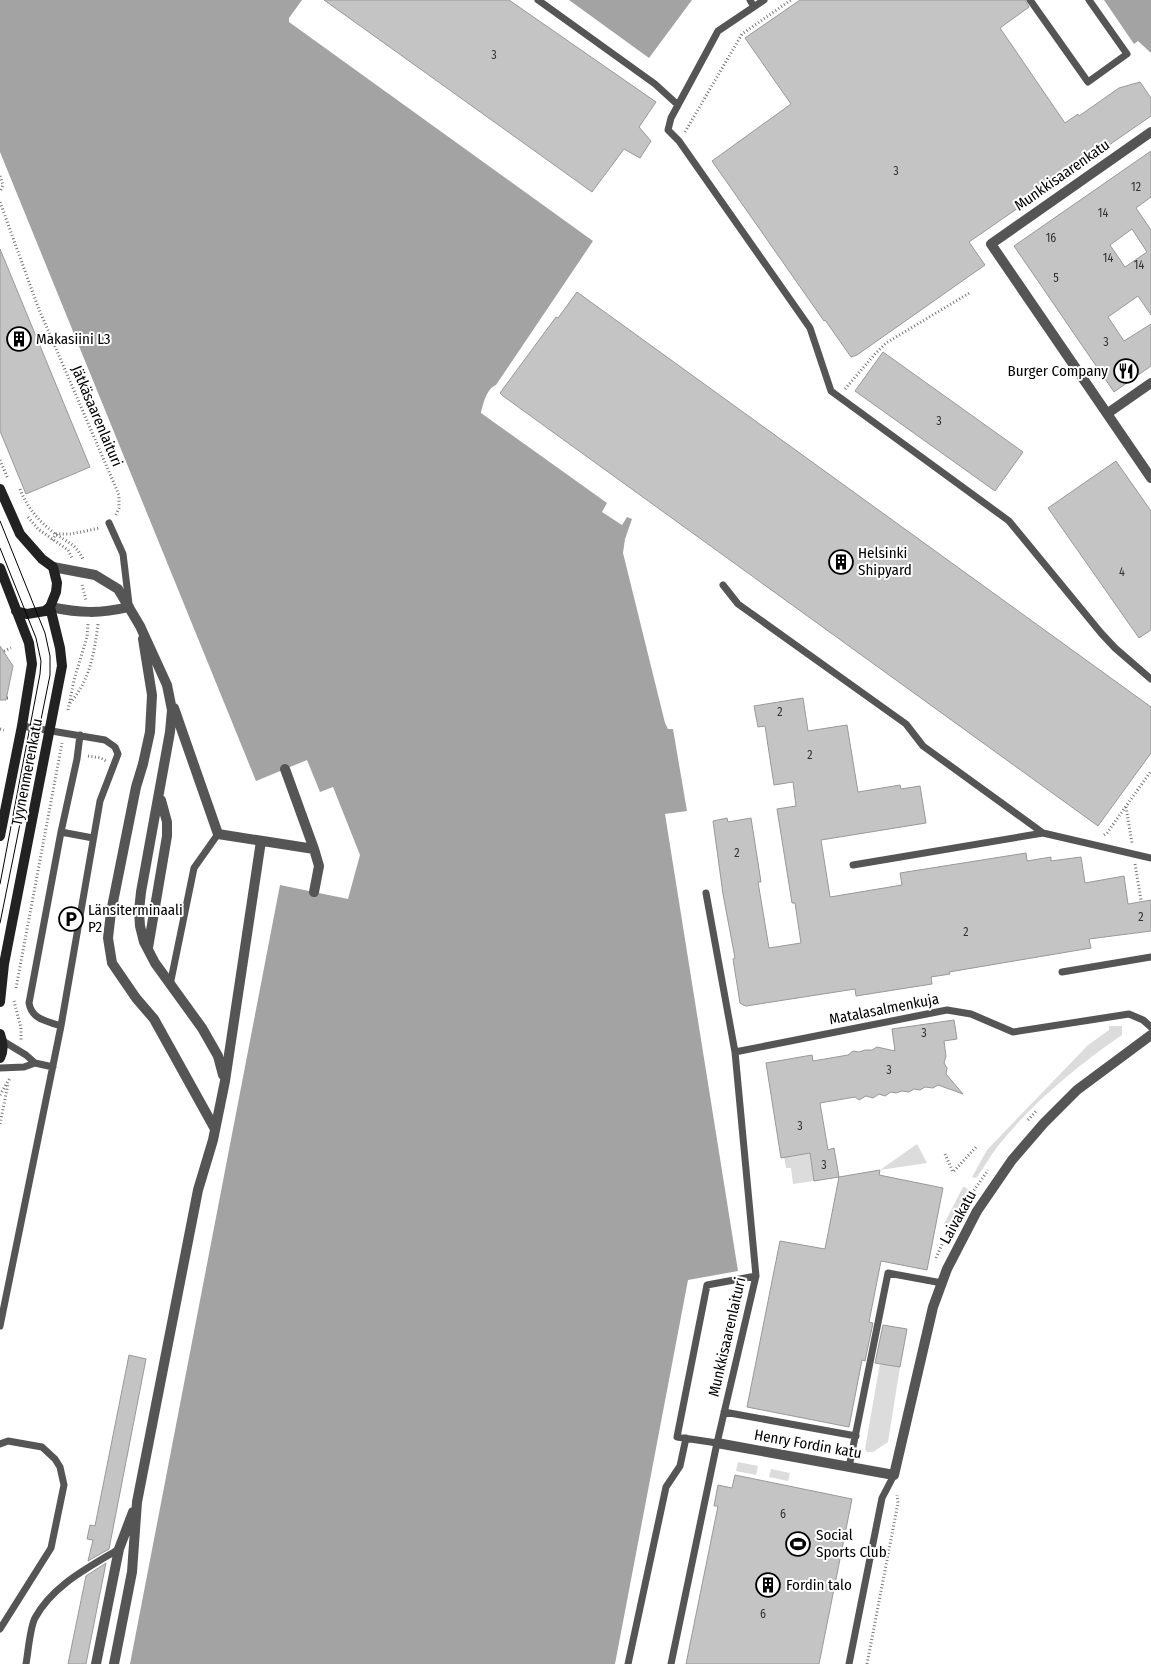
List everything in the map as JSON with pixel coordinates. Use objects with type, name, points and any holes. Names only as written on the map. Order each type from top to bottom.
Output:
[{"type":"main road","points":[[0,489],[20,534],[42,559],[53,567],[57,583],[56,592],[50,607],[45,611],[38,614],[16,611]]},
{"type":"main road","name":"Tyynenmerenkatu","points":[[0,568],[3,588],[16,611],[29,643],[32,664],[22,726],[0,836]]},
{"type":"main road","name":"Tyynenmerenkatu","points":[[0,1002],[4,964],[62,666],[60,648],[50,607]]},
{"type":"main road","points":[[0,1058],[3,1052],[1,1037]]},
{"type":"street","name":"Munkkisaarenkatu","points":[[1108,413],[990,244],[1151,132]]},
{"type":"street","points":[[1151,383],[1108,413],[1151,478]]},
{"type":"street","points":[[53,567],[95,575],[118,589],[130,607],[167,685],[218,834],[314,849]]},
{"type":"street","points":[[50,607],[83,612],[130,607]]},
{"type":"street","points":[[140,626],[152,694],[150,732],[136,787],[111,912],[108,938],[112,964],[136,998],[154,1019],[215,1129]]},
{"type":"street","points":[[167,685],[172,710],[170,732],[160,797],[141,892],[140,926],[147,949],[154,963],[202,1028],[218,1056],[225,1081]]},
{"type":"street","points":[[285,769],[319,866],[314,892]]},
{"type":"street","points":[[147,949],[167,836],[167,822],[160,797]]},
{"type":"street","points":[[114,1664],[132,1572],[137,1502],[198,1190],[213,1140],[225,1081],[262,841]]},
{"type":"street","name":"Laivakatu","points":[[894,1475],[933,1307],[947,1269],[977,1211],[1012,1160],[1044,1123],[1077,1090],[1151,1035]]},
{"type":"street","name":"Henry Fordin katu","points":[[717,1443],[894,1475]]},
{"type":"street","points":[[96,1664],[119,1550],[137,1502]]},
{"type":"lane","points":[[538,0],[655,84],[678,105]]},
{"type":"lane","points":[[764,0],[752,3],[718,31],[671,118],[668,130],[680,141],[810,328],[831,391],[1009,521],[1101,633],[1115,648],[1151,679]]},
{"type":"lane","points":[[1030,0],[1088,82],[1128,54],[1090,0]]},
{"type":"lane","points":[[109,523],[123,554],[130,607]]},
{"type":"lane","points":[[723,585],[738,604],[906,724],[923,746],[1043,832],[1151,858]]},
{"type":"lane","points":[[0,1326],[61,1026],[102,792],[118,754],[115,747],[105,740],[22,726]]},
{"type":"lane","points":[[61,1026],[34,1016],[30,1010],[29,1003],[61,832],[77,759],[80,735]]},
{"type":"lane","points":[[61,832],[93,838]]},
{"type":"lane","points":[[853,865],[1043,832]]},
{"type":"lane","points":[[170,985],[194,868],[218,834]]},
{"type":"lane","name":"Munkkisaarenlaituri","points":[[671,1664],[717,1443],[756,1276],[735,1052],[706,894]]},
{"type":"lane","points":[[1062,972],[1151,957]]},
{"type":"lane","name":"Matalasalmenkuja","points":[[735,1052],[947,1010],[970,1014],[1012,1032],[1129,1014],[1143,1020],[1151,1027]]},
{"type":"lane","points":[[1,1037],[35,1064]]},
{"type":"lane","points":[[0,1068],[35,1064],[53,1066]]},
{"type":"lane","points":[[849,1467],[888,1272],[942,1283]]},
{"type":"lane","points":[[717,1443],[677,1437],[707,1285],[756,1276]]},
{"type":"lane","points":[[724,1412],[856,1436]]},
{"type":"lane","points":[[628,1664],[666,1487],[680,1466],[686,1438]]},
{"type":"lane","points":[[0,1444],[8,1441],[42,1447],[55,1459],[60,1467],[64,1485],[51,1548],[0,1629]]},
{"type":"lane","points":[[849,1664],[882,1498],[894,1475]]},
{"type":"lane","points":[[26,1664],[34,1619],[49,1598],[68,1580],[119,1550]]},
{"type":"path","points":[[0,176],[3,185],[0,192]]},
{"type":"path","name":"Jätkäsaarenlaituri","points":[[0,202],[38,306],[119,494],[119,508],[115,518],[109,523]]},
{"type":"path","points":[[845,390],[886,343],[971,292]]},
{"type":"path","points":[[0,460],[9,483]]},
{"type":"path","points":[[20,490],[33,512],[56,534],[72,543],[85,564]]},
{"type":"path","points":[[26,515],[38,529],[68,550],[73,559]]},
{"type":"path","points":[[56,534],[83,533],[109,523]]},
{"type":"path","points":[[52,540],[56,534]]},
{"type":"path","points":[[80,580],[88,604]]},
{"type":"path","points":[[15,991],[74,680],[87,636],[88,619]]},
{"type":"path","points":[[70,704],[80,692],[88,673],[99,620]]},
{"type":"path","points":[[4,651],[11,648]]},
{"type":"path","points":[[14,703],[16,694]]},
{"type":"path","points":[[1099,836],[1108,832],[1151,771]]},
{"type":"path","points":[[14,1001],[21,1028],[20,1051]]},
{"type":"path","points":[[0,1095],[16,1067]]},
{"type":"path","points":[[0,1124],[8,1081]]},
{"type":"path","points":[[945,1154],[953,1172],[977,1146]]},
{"type":"path","points":[[867,1664],[898,1503],[894,1475]]},
{"type":"shaded area","points":[[0,0],[302,0],[289,18],[289,22],[593,241],[496,385],[490,389],[481,413],[607,503],[602,512],[622,525],[627,517],[632,519],[625,539],[623,553],[665,723],[668,729],[673,729],[687,811],[665,814],[738,1271],[688,1280],[615,1664],[130,1664],[280,885],[348,899],[360,855],[333,787],[320,792],[307,760],[256,781],[0,152]]},
{"type":"shaded area","points":[[569,0],[692,0],[649,58]]},
{"type":"shaded area","points":[[1104,0],[1151,0],[1151,53],[1138,41],[1134,44]]},
{"type":"shaded area","points":[[1109,1026],[1122,1026],[1122,1035],[1088,1059],[1040,1100],[1011,1130],[976,1178],[972,1177],[987,1150],[1088,1045],[1109,1030]]},
{"type":"shaded area","points":[[917,1144],[927,1163],[880,1170]]},
{"type":"shaded area","points":[[810,1153],[814,1181],[793,1184],[791,1168],[786,1168],[784,1157]]},
{"type":"shaded area","points":[[963,1187],[969,1190],[953,1219],[946,1225],[944,1224]]},
{"type":"shaded area","points":[[880,1363],[900,1367],[888,1442],[873,1452],[867,1452],[865,1449]]},
{"type":"shaded area","points":[[738,1462],[758,1466],[756,1475],[736,1471]]},
{"type":"shaded area","points":[[771,1469],[790,1473],[788,1481],[769,1477]]},
{"type":"building","points":[[324,0],[509,0],[656,102],[639,127],[651,141],[640,158],[624,149],[592,192]]},
{"type":"building","points":[[800,0],[1025,0],[1029,7],[1000,28],[1065,123],[1078,114],[1079,116],[1119,88],[1140,82],[1151,98],[1151,116],[969,242],[985,265],[857,355],[851,357],[712,161],[791,104],[745,38]]},
{"type":"building","points":[[1151,151],[1151,197],[1136,208],[1151,230],[1151,315],[1138,296],[1108,317],[1124,341],[1151,324],[1151,366],[1114,392],[1014,246]],"holes":[[[1132,229],[1147,252],[1125,267],[1110,245]]]},
{"type":"building","name":"Makasiini L3","points":[[0,249],[90,467],[26,494],[0,431]]},
{"type":"building","name":"Helsinki Shipyard","points":[[577,292],[1151,707],[1151,753],[1098,826],[500,393],[556,317],[558,318]]},
{"type":"building","points":[[883,352],[1023,452],[995,491],[855,391]]},
{"type":"building","points":[[1116,461],[1151,511],[1151,630],[1139,638],[1048,508]]},
{"type":"building","points":[[0,646],[13,666],[6,700],[0,700]]},
{"type":"building","points":[[803,698],[808,731],[847,725],[858,792],[900,785],[901,789],[920,786],[926,823],[821,840],[830,897],[902,885],[900,873],[1026,853],[1027,861],[1051,857],[1051,861],[1081,857],[1085,883],[1124,876],[1128,904],[1151,900],[1151,931],[1089,939],[1091,948],[949,972],[950,974],[931,977],[932,984],[856,996],[855,989],[746,1006],[740,1003],[733,959],[735,958],[723,894],[713,821],[727,818],[728,822],[751,818],[761,882],[758,882],[769,948],[801,943],[795,903],[792,903],[777,809],[796,806],[793,782],[774,785],[765,726],[758,727],[754,706]]},
{"type":"building","points":[[954,1020],[957,1039],[944,1041],[946,1056],[944,1063],[947,1068],[946,1074],[963,1094],[938,1085],[933,1088],[914,1089],[909,1092],[891,1092],[885,1096],[879,1094],[873,1098],[866,1096],[859,1100],[855,1097],[820,1103],[828,1150],[834,1148],[839,1177],[814,1181],[810,1153],[781,1158],[766,1063],[812,1055],[813,1061],[848,1055],[853,1051],[872,1050],[877,1047],[895,1051],[892,1029]]},
{"type":"building","points":[[880,1170],[879,1175],[943,1188],[927,1270],[881,1261],[869,1322],[873,1323],[865,1361],[862,1360],[849,1427],[747,1407],[780,1241],[825,1249],[839,1177]]},
{"type":"building","points":[[883,1325],[907,1329],[900,1367],[875,1363]]},
{"type":"building","points":[[129,1355],[146,1359],[109,1549],[88,1561],[93,1540],[87,1539],[90,1525],[95,1526]]},
{"type":"building","name":"Fordin talo","points":[[735,1475],[852,1499],[819,1664],[686,1664],[718,1506],[714,1506],[718,1485],[732,1488]]},
{"type":"building","points":[[106,1563],[86,1664],[68,1664],[86,1576]]},
{"type":"tram line","points":[[0,521],[45,633],[50,656],[50,675],[0,923]]},
{"type":"tram line","points":[[0,548],[36,638],[41,661],[0,884]]},
{"type":"place","name":"Makasiini L3","points":[[19,339]]},
{"type":"place","name":"Burger Company","points":[[1126,371]]},
{"type":"place","name":"Helsinki Shipyard","points":[[841,562]]},
{"type":"place","name":"Länsiterminaali P2","points":[[71,919]]},
{"type":"place","name":"Social Sports Club","points":[[798,1544]]},
{"type":"place","name":"Fordin talo","points":[[768,1585]]}]
